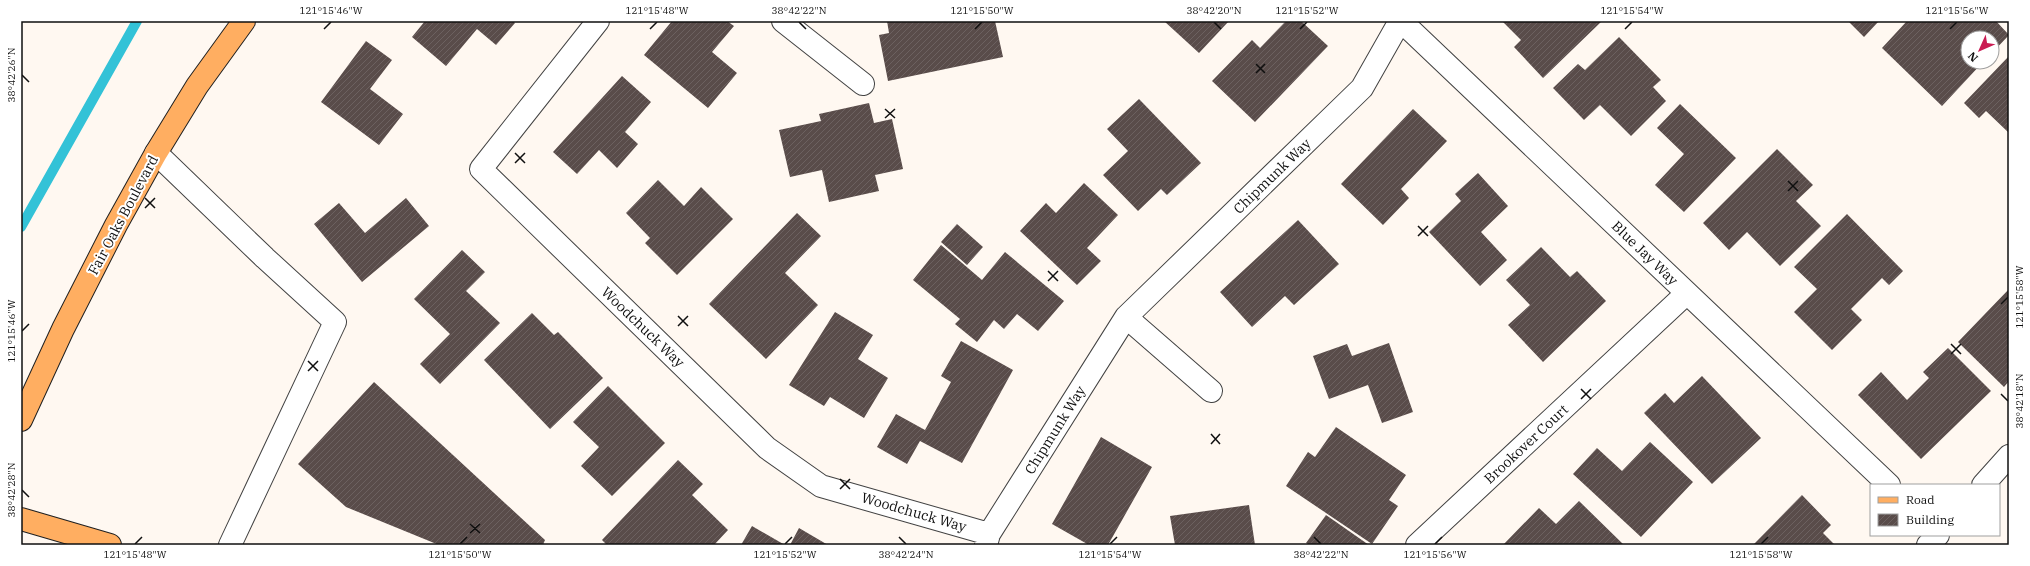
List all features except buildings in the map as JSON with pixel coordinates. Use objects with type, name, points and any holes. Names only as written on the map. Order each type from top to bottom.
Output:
[{"type":"main road","name":"Fair Oaks Boulevard","points":[[21,420],[63,329],[116,225],[156,153],[197,86],[244,21]]},
{"type":"main road","points":[[21,519],[110,545]]},
{"type":"street","name":"Woodchuck Way","points":[[598,21],[481,169],[767,448],[821,486],[988,539]]},
{"type":"street","points":[[783,21],[863,84]]},
{"type":"street","name":"Chipmunk Way","points":[[988,539],[1126,317],[1362,88],[1400,21]]},
{"type":"street","name":"Blue Jay Way","points":[[1400,21],[1888,484]]},
{"type":"street","points":[[156,153],[265,258],[335,322],[230,545]]},
{"type":"street","name":"Brookover Court","points":[[1418,545],[1687,293]]},
{"type":"street","points":[[1126,317],[1210,391]]},
{"type":"street","points":[[1984,484],[2009,456]]},
{"type":"street","points":[[1928,545],[1937,536]]},
{"type":"waterway","points":[[21,227],[137,21]]}]
